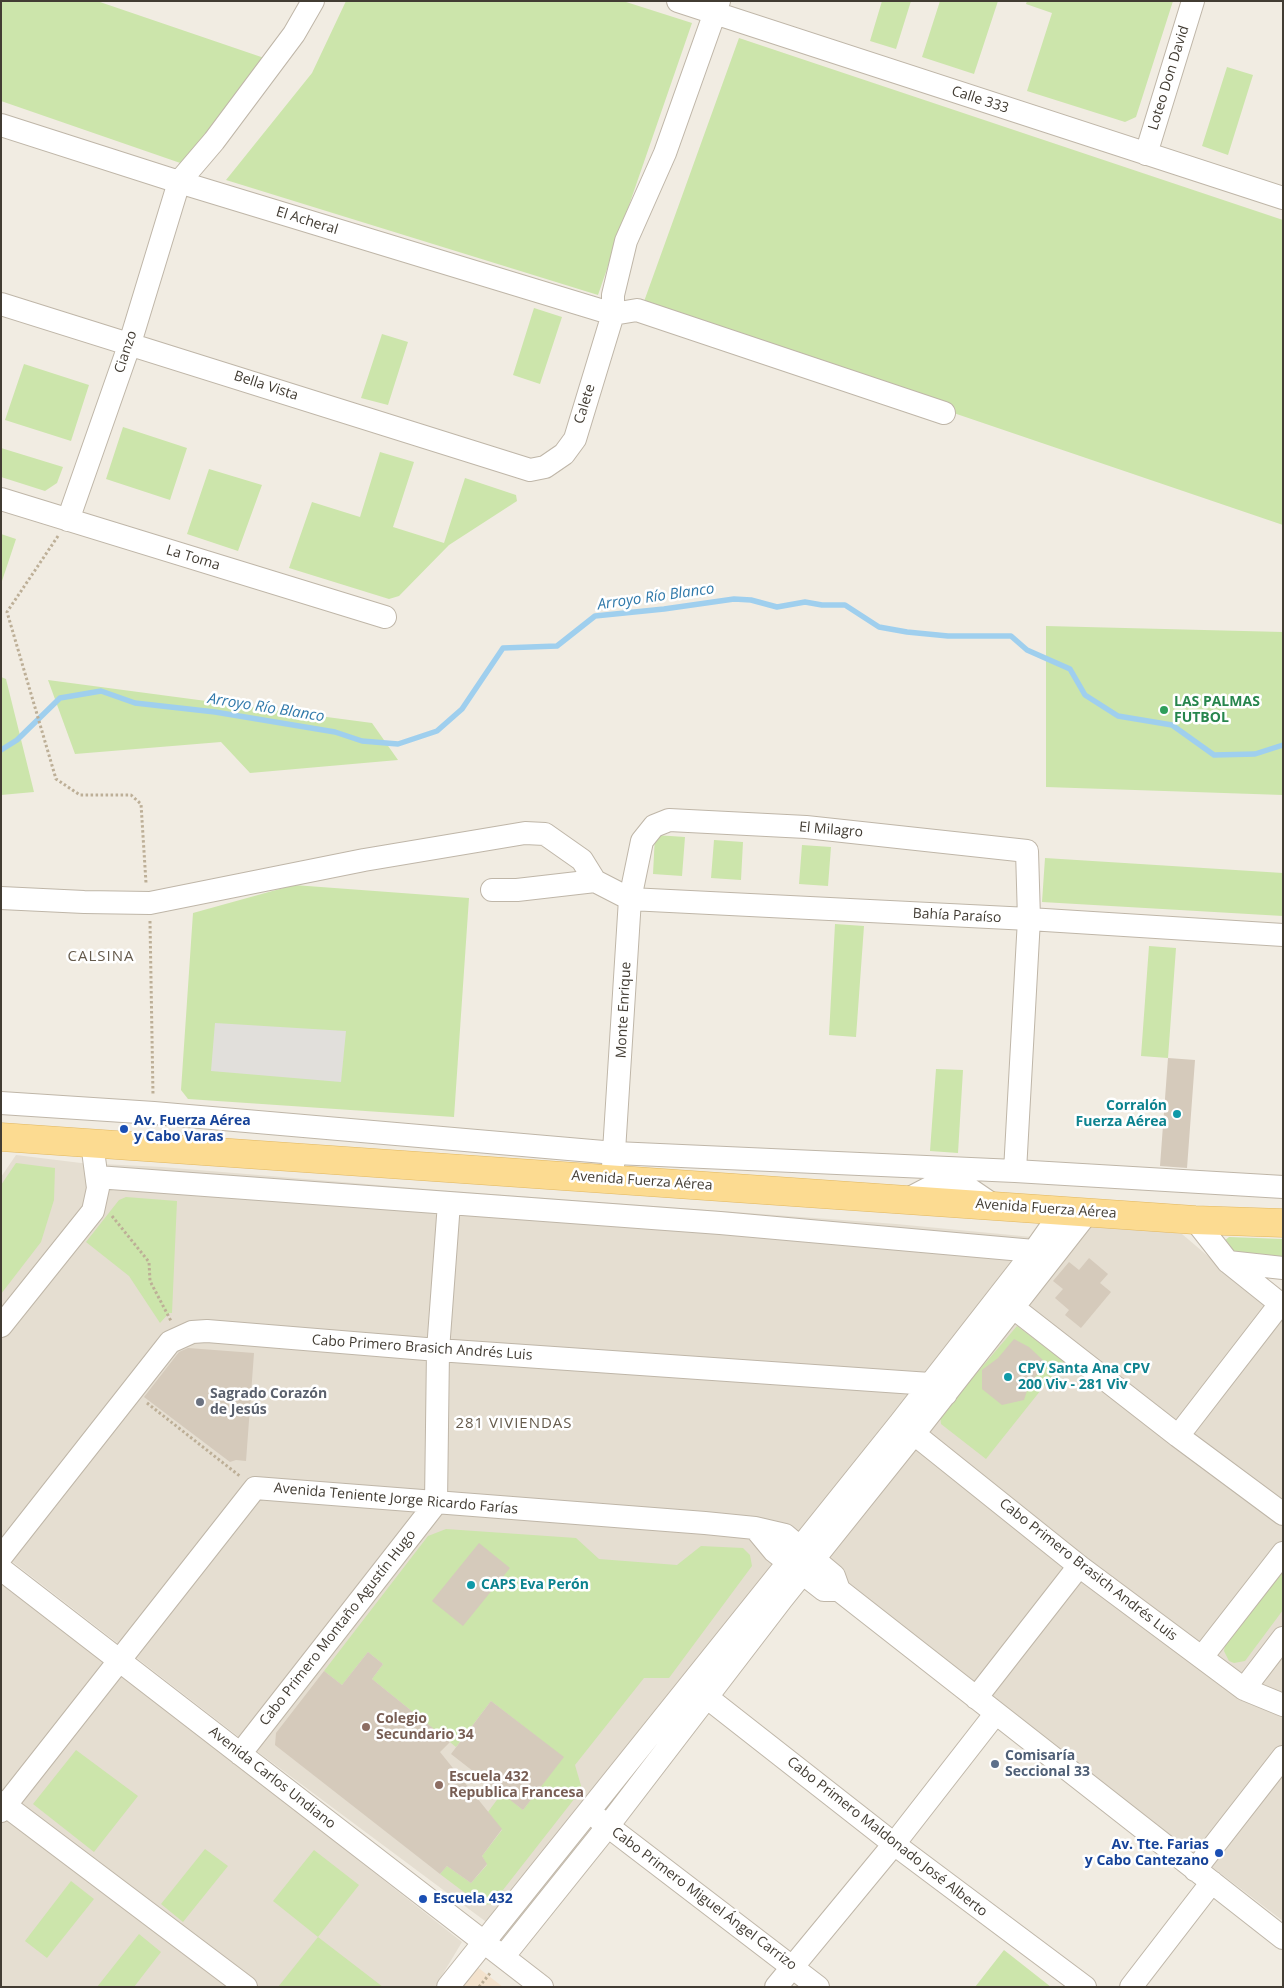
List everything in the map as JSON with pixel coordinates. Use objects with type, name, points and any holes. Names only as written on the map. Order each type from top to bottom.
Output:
[{"type":"main road","name":"Avenida Fuerza Aérea","points":[[1,1137],[92,1143],[614,1166],[904,1199],[1194,1220],[1283,1223]]},
{"type":"street","points":[[179,182],[214,141],[294,34],[312,1]]},
{"type":"street","name":"Calle 333","points":[[678,1],[717,7],[1146,154],[1283,198]]},
{"type":"street","name":"Loteo Don David","points":[[1146,154],[1193,1]]},
{"type":"street","name":"Calete","points":[[530,470],[546,467],[564,454],[575,439],[613,314],[613,296],[626,241],[665,152],[717,7]]},
{"type":"street","name":"El Acheral","points":[[1,125],[179,182],[613,314]]},
{"type":"street","name":"Cianzo","points":[[68,520],[130,343],[179,182]]},
{"type":"street","name":"Bella Vista","points":[[1,304],[530,470]]},
{"type":"street","points":[[613,314],[637,310],[944,413]]},
{"type":"street","name":"La Toma","points":[[1,499],[385,617]]},
{"type":"street","name":"El Milagro","points":[[642,841],[654,826],[669,820],[806,828],[1028,851],[1029,920]]},
{"type":"street","points":[[1,898],[150,903],[364,860],[525,833],[545,834],[582,860],[595,881],[630,899]]},
{"type":"street","name":"Monte Enrique","points":[[614,1166],[630,899],[642,841]]},
{"type":"street","points":[[492,890],[516,890],[595,881]]},
{"type":"street","name":"Bahía Paraíso","points":[[630,899],[1283,935]]},
{"type":"street","points":[[1015,1171],[1029,920]]},
{"type":"street","points":[[1,1103],[154,1113],[614,1166],[1015,1171],[1283,1187]]},
{"type":"street","points":[[1,1326],[93,1211],[96,1200],[97,1177],[92,1143]]},
{"type":"street","points":[[97,1177],[720,1223],[1034,1250]]},
{"type":"street","points":[[436,1503],[438,1350],[449,1203]]},
{"type":"street","points":[[1006,1302],[1034,1250],[1076,1211]]},
{"type":"street","points":[[503,1957],[608,1826],[699,1691],[801,1560],[907,1429],[1076,1211]]},
{"type":"street","points":[[1178,1436],[1281,1305],[1228,1262],[1194,1220]]},
{"type":"street","points":[[1228,1262],[1283,1268]]},
{"type":"street","points":[[1006,1302],[1178,1436],[1283,1514]]},
{"type":"street","name":"Cabo Primero Brasich Andrés Luis","points":[[1,1557],[170,1342],[192,1332],[207,1331],[938,1389]]},
{"type":"street","name":"Cabo Primero Brasich Andrés Luis","points":[[907,1429],[1079,1566],[1244,1689],[1283,1706]]},
{"type":"street","name":"Avenida Teniente Jorge Ricardo Farías","points":[[3,1806],[255,1488],[755,1528],[774,1551],[801,1560],[834,1576],[839,1590],[1283,1938]]},
{"type":"street","name":"Cabo Primero Montaño Agustín Hugo","points":[[240,1754],[436,1503]]},
{"type":"street","points":[[1202,1658],[1283,1553]]},
{"type":"street","points":[[976,1698],[1079,1566]]},
{"type":"street","name":"Avenida Carlos Undiano","points":[[1,1569],[542,1987]]},
{"type":"street","points":[[1244,1689],[1283,1638]]},
{"type":"street","points":[[448,1987],[589,1812],[699,1691]]},
{"type":"street","name":"Cabo Primero Maldonado José Alberto","points":[[699,1691],[894,1844],[1085,1987]]},
{"type":"street","points":[[776,1987],[894,1844],[996,1713]]},
{"type":"street","points":[[1131,1987],[1283,1757]]},
{"type":"street","points":[[3,1806],[246,1987]]},
{"type":"street","name":"Cabo Primero Miguel Ángel Carrizo","points":[[589,1812],[818,1987]]},
{"type":"path","points":[[68,520],[6,612],[24,666],[56,779],[80,795],[131,795],[141,804],[146,884],[150,903],[154,1113]]},
{"type":"path","points":[[96,1200],[109,1212],[149,1262],[150,1281],[180,1337]]},
{"type":"path","points":[[131,1391],[255,1488]]},
{"type":"shaded area","points":[[215,1023],[346,1031],[341,1082],[211,1071]]},
{"type":"shaded area","name":"281 VIVIENDAS","points":[[16,1155],[81,1163],[162,1167],[438,1190],[896,1224],[1032,1237],[489,1924],[262,1755],[1,1553],[1,1177]]},
{"type":"shaded area","points":[[1093,1222],[1182,1234],[1283,1320],[1283,1921],[1040,1736],[883,1611],[835,1571],[830,1564],[830,1554]]},
{"type":"shaded area","points":[[1,1578],[462,1942],[435,1987],[1,1987]]},
{"type":"shaded area","points":[[476,1966],[503,1987],[461,1987]]},
{"type":"green space","points":[[1,1],[97,1],[273,61],[189,166],[1,101]]},
{"type":"green space","points":[[346,1],[623,1],[692,23],[598,295],[226,180],[312,73]]},
{"type":"green space","points":[[882,1],[911,1],[896,49],[870,41]]},
{"type":"green space","points":[[940,1],[998,1],[974,74],[922,57]]},
{"type":"green space","points":[[1027,1],[1173,1],[1136,117],[1125,122],[1027,91],[1052,13],[1026,4]]},
{"type":"green space","points":[[739,38],[1283,220],[1283,525],[642,307]]},
{"type":"green space","points":[[1227,67],[1253,75],[1228,155],[1202,146]]},
{"type":"green space","points":[[534,308],[562,317],[540,384],[513,375]]},
{"type":"green space","points":[[382,334],[408,342],[388,405],[361,398]]},
{"type":"green space","points":[[24,364],[89,385],[71,441],[5,420]]},
{"type":"green space","points":[[123,427],[187,448],[170,500],[106,479]]},
{"type":"green space","points":[[1,448],[63,467],[57,483],[45,491],[1,477]]},
{"type":"green space","points":[[380,452],[414,462],[393,527],[444,543],[465,478],[516,495],[517,501],[449,545],[399,596],[389,599],[289,568],[312,502],[360,517]]},
{"type":"green space","points":[[209,469],[262,485],[238,551],[187,534]]},
{"type":"green space","points":[[1,534],[16,539],[1,584]]},
{"type":"green space","name":"LAS PALMAS FUTBOL","points":[[1046,626],[1283,632],[1283,795],[1046,787]]},
{"type":"green space","points":[[1,677],[6,679],[34,792],[1,795]]},
{"type":"green space","points":[[48,680],[372,723],[398,760],[250,773],[221,742],[75,754]]},
{"type":"green space","points":[[655,835],[685,837],[682,876],[653,874]]},
{"type":"green space","points":[[714,840],[743,842],[741,880],[711,878]]},
{"type":"green space","points":[[802,845],[831,847],[828,886],[799,884]]},
{"type":"green space","points":[[1045,858],[1283,873],[1283,916],[1042,902]]},
{"type":"green space","points":[[294,885],[469,898],[454,1117],[188,1099],[181,1090],[193,913]]},
{"type":"green space","points":[[835,924],[864,926],[856,1037],[829,1035]]},
{"type":"green space","points":[[1149,946],[1176,948],[1168,1058],[1141,1056]]},
{"type":"green space","points":[[936,1069],[963,1070],[958,1153],[930,1151]]},
{"type":"green space","points":[[16,1163],[55,1168],[54,1200],[41,1242],[1,1294],[1,1185]]},
{"type":"green space","points":[[126,1197],[177,1201],[172,1313],[169,1313],[160,1323],[129,1276],[86,1242],[119,1200]]},
{"type":"green space","points":[[1229,1237],[1283,1239],[1283,1259],[1255,1253],[1236,1253],[1229,1250],[1224,1241]]},
{"type":"green space","points":[[1017,1326],[1064,1361],[986,1459],[941,1424],[940,1416]]},
{"type":"green space","points":[[446,1529],[576,1538],[599,1559],[677,1565],[701,1546],[743,1548],[750,1555],[752,1566],[669,1678],[644,1678],[575,1765],[582,1789],[492,1904],[481,1905],[440,1874],[447,1866],[471,1883],[487,1865],[482,1856],[502,1830],[488,1812],[502,1793],[523,1810],[563,1757],[491,1701],[456,1747],[372,1679],[383,1664],[368,1652],[342,1685],[324,1671],[428,1536]]},
{"type":"green space","points":[[1283,1567],[1283,1610],[1245,1661],[1234,1663],[1229,1661],[1224,1651],[1225,1645]]},
{"type":"green space","points":[[76,1750],[138,1796],[94,1852],[33,1804]]},
{"type":"green space","points":[[205,1849],[228,1866],[183,1922],[161,1904]]},
{"type":"green space","points":[[314,1850],[359,1885],[318,1937],[273,1901]]},
{"type":"green space","points":[[71,1881],[94,1899],[47,1958],[25,1941]]},
{"type":"green space","points":[[139,1934],[161,1952],[134,1987],[97,1987]]},
{"type":"green space","points":[[318,1937],[383,1987],[278,1987]]},
{"type":"green space","points":[[1004,1950],[1051,1987],[975,1987]]},
{"type":"building","name":"Corralón Fuerza Aérea","points":[[1168,1058],[1195,1060],[1187,1168],[1160,1166]]},
{"type":"building","points":[[1089,1258],[1108,1274],[1100,1283],[1111,1292],[1081,1328],[1065,1315],[1069,1310],[1055,1298],[1063,1289],[1053,1281],[1069,1262],[1079,1270]]},
{"type":"building","name":"CPV Santa Ana CPV 200 Viv - 281 Viv","points":[[1014,1339],[1029,1347],[1046,1363],[1029,1385],[1024,1400],[1002,1405],[982,1389],[982,1370],[998,1358]]},
{"type":"building","name":"Sagrado Corazón de Jesús","points":[[188,1348],[254,1353],[246,1461],[236,1460],[230,1462],[144,1397],[179,1352]]},
{"type":"building","name":"CAPS Eva Perón","points":[[479,1543],[510,1568],[463,1626],[432,1601]]},
{"type":"building","points":[[368,1652],[383,1664],[372,1679],[450,1742],[440,1752],[502,1829],[482,1856],[487,1864],[471,1883],[447,1866],[440,1874],[275,1745],[276,1733],[324,1671],[342,1685]]},
{"type":"building","points":[[491,1701],[564,1757],[523,1810],[451,1754]]},
{"type":"waterway","name":"Arroyo Río Blanco","points":[[1,750],[17,740],[60,698],[101,691],[135,703],[215,712],[335,732],[362,741],[398,744],[437,731],[462,709],[503,648],[557,646],[595,616],[734,599],[751,600],[777,607],[805,602],[822,605],[845,605],[879,627],[907,632],[948,636],[1011,636],[1027,650],[1070,669],[1085,695],[1118,716],[1172,725],[1214,755],[1255,754],[1283,745]]},
{"type":"place","name":"LAS PALMAS FUTBOL","points":[[1164,710]]},
{"type":"place","name":"Corralón Fuerza Aérea","points":[[1177,1114]]},
{"type":"place","name":"Av. Fuerza Aérea y Cabo Varas","points":[[124,1129]]},
{"type":"place","name":"CPV Santa Ana CPV 200 Viv - 281 Viv","points":[[1008,1377]]},
{"type":"place","name":"Sagrado Corazón de Jesús","points":[[200,1402]]},
{"type":"place","name":"CAPS Eva Perón","points":[[471,1585]]},
{"type":"place","name":"Colegio Secundario 34","points":[[366,1727]]},
{"type":"place","name":"Comisaría Seccional 33","points":[[995,1764]]},
{"type":"place","name":"Escuela 432 Republica Francesa","points":[[439,1785]]},
{"type":"place","name":"Av. Tte. Farias y Cabo Cantezano","points":[[1219,1853]]},
{"type":"place","name":"Escuela 432","points":[[423,1899]]},
{"type":"district","name":"CALSINA","points":[[101,957]]},
{"type":"district","name":"281 VIVIENDAS","points":[[514,1424]]}]
